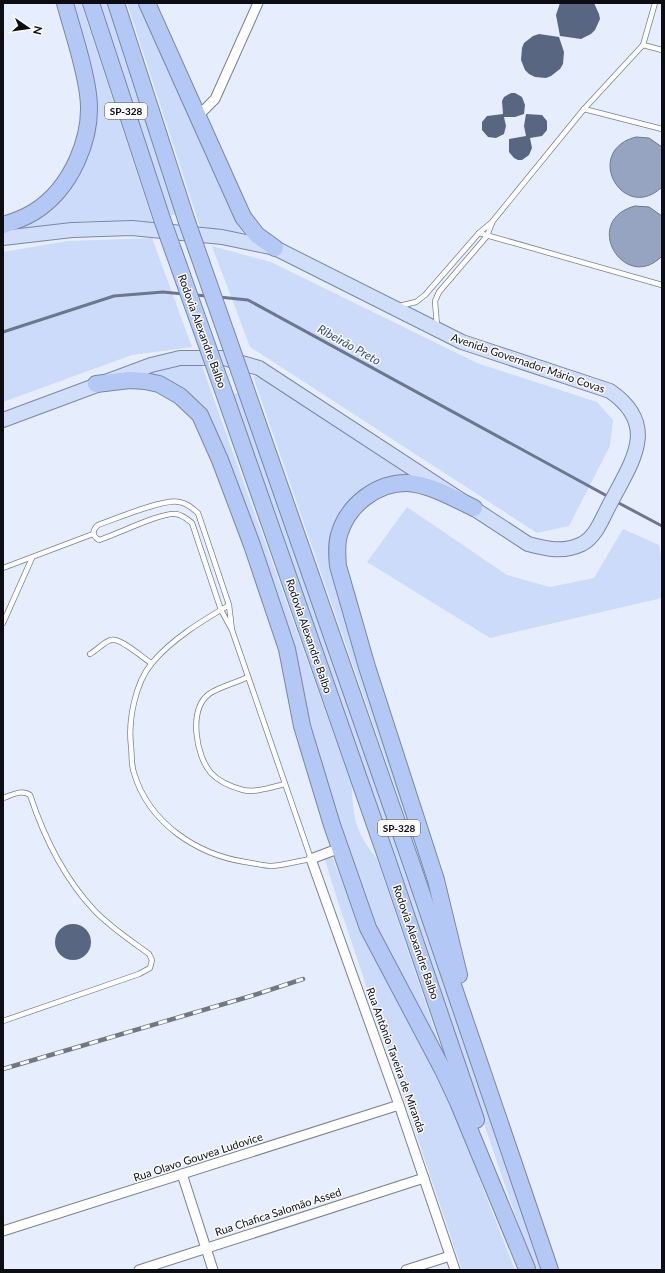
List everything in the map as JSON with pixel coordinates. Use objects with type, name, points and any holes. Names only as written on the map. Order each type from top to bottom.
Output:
[{"type":"highway","points":[[3,226],[34,212],[48,201],[62,185],[75,166],[82,151],[87,130],[89,96],[86,79],[65,3]]},
{"type":"highway","name":"Rodovia Alexandre Balbo","points":[[90,3],[162,219],[387,859],[527,1270]]},
{"type":"highway","name":"Rodovia Alexandre Balbo","points":[[116,3],[186,218],[411,860],[550,1270]]},
{"type":"highway","points":[[147,3],[243,217],[257,235],[275,248]]},
{"type":"highway","points":[[96,384],[130,380],[159,384],[180,396],[200,415],[220,460],[252,545],[287,649],[302,726],[340,848],[368,928],[446,1077],[480,1154],[527,1270]]},
{"type":"highway","points":[[474,508],[429,487],[407,483],[385,486],[365,497],[350,512],[340,532],[337,555],[338,566],[367,667],[436,880],[482,1072]]},
{"type":"main road","name":"Avenida Governador Mário Covas","points":[[3,238],[72,230],[132,228],[222,238],[275,248],[462,342],[610,391],[623,400],[633,414],[637,424],[638,446],[632,462],[594,533],[583,543],[569,549],[550,550],[528,544],[259,368],[224,358],[180,358],[150,364],[3,420]]},
{"type":"street","points":[[198,116],[215,99],[258,3]]},
{"type":"street","points":[[311,859],[340,848]]},
{"type":"street","name":"Rua Antônio Taveira de Miranda","points":[[311,859],[399,1105],[455,1270]]},
{"type":"street","name":"Rua Olavo Gouvea Ludovice","points":[[3,1231],[399,1105]]},
{"type":"street","points":[[182,1174],[213,1270]]},
{"type":"street","name":"Rua Chafica Salomão Assed","points":[[139,1270],[424,1178]]},
{"type":"street","points":[[406,1270],[450,1256]]},
{"type":"lane","points":[[393,307],[416,302],[425,295],[479,233],[492,222],[584,109],[643,45],[655,3]]},
{"type":"lane","points":[[643,45],[662,50]]},
{"type":"lane","points":[[584,109],[662,128]]},
{"type":"lane","points":[[437,330],[435,301],[439,292],[487,236],[492,222]]},
{"type":"lane","points":[[479,233],[662,285]]},
{"type":"lane","points":[[93,534],[94,528],[98,525],[166,502],[178,501],[189,505],[198,513],[229,605],[232,630],[311,859],[272,866],[233,860],[202,850],[175,833],[150,807],[134,772],[129,732],[135,696],[151,664],[174,641],[229,605]]},
{"type":"lane","points":[[93,534],[99,540],[163,515],[175,514],[184,517],[192,523],[220,610],[232,630]]},
{"type":"lane","points":[[3,568],[93,534]]},
{"type":"lane","points":[[3,623],[32,558]]},
{"type":"lane","points":[[90,654],[110,640],[115,639],[122,642],[151,664]]},
{"type":"lane","points":[[248,677],[209,694],[204,701],[195,725],[200,753],[211,774],[232,786],[244,790],[255,790],[285,784]]},
{"type":"lane","points":[[3,798],[20,792],[26,792],[30,795],[46,837],[68,878],[94,910],[115,929],[149,954],[152,960],[150,968],[139,974],[3,1022]]},
{"type":"shaded area","points":[[69,3],[81,3],[153,222],[85,221],[6,230],[29,221],[89,143]]},
{"type":"shaded area","points":[[98,3],[109,3],[178,214],[167,216]]},
{"type":"shaded area","points":[[127,3],[142,3],[239,221],[242,233],[200,227]]},
{"type":"shaded area","points":[[636,137],[649,138],[662,147],[662,187],[647,196],[634,197],[622,191],[614,181],[610,169],[612,156],[620,145]]},
{"type":"shaded area","points":[[635,206],[649,207],[662,216],[662,256],[648,265],[634,266],[623,261],[614,251],[610,238],[611,225],[619,214]]},
{"type":"shaded area","points":[[152,238],[192,347],[132,355],[3,402],[3,252],[68,241]]},
{"type":"shaded area","points":[[212,246],[271,262],[477,363],[597,402],[613,420],[610,446],[569,526],[537,533],[250,347]]},
{"type":"shaded area","points":[[201,363],[352,786],[353,808],[357,825],[364,841],[377,859],[439,1043],[436,1043],[369,914],[203,410],[191,397],[177,386],[162,378],[145,372],[176,365]]},
{"type":"shaded area","points":[[253,376],[261,378],[273,386],[275,384],[408,474],[379,480],[354,495],[339,514],[334,526],[329,550],[329,562],[432,894]]},
{"type":"shaded area","points":[[241,393],[545,1270],[534,1270],[232,394]]},
{"type":"shaded area","points":[[407,507],[507,575],[550,587],[594,578],[623,529],[659,545],[662,560],[662,598],[490,638],[367,562]]},
{"type":"shaded area","points":[[331,855],[368,944],[420,1039],[460,1123],[483,1189],[515,1270],[462,1270],[337,899],[324,857]]},
{"type":"building","points":[[560,3],[594,3],[600,19],[595,30],[591,34],[581,39],[560,36],[556,15]]},
{"type":"building","points":[[539,34],[559,37],[564,52],[563,64],[560,69],[546,78],[535,77],[529,74],[525,70],[521,60],[524,43],[533,36]]},
{"type":"building","points":[[511,93],[515,93],[522,97],[525,105],[524,114],[515,117],[504,117],[506,126],[504,134],[496,138],[488,137],[482,130],[482,122],[487,116],[503,114],[502,101],[504,97]]},
{"type":"building","points":[[526,114],[542,115],[547,121],[547,130],[542,136],[530,138],[532,148],[529,155],[522,160],[518,160],[509,152],[509,139],[526,136],[524,126]]},
{"type":"building","points":[[73,924],[83,927],[88,932],[91,942],[88,952],[83,957],[73,960],[63,957],[58,952],[55,942],[58,932],[63,927]]},
{"type":"waterway","name":"Ribeirão Preto","points":[[3,332],[114,296],[163,292],[183,294]]},
{"type":"waterway","name":"Ribeirão Preto","points":[[195,295],[207,296]]},
{"type":"waterway","name":"Ribeirão Preto","points":[[219,297],[248,300],[609,497]]},
{"type":"waterway","name":"Ribeirão Preto","points":[[615,501],[662,526]]},
{"type":"railway","points":[[3,1069],[251,996],[303,979]]}]
